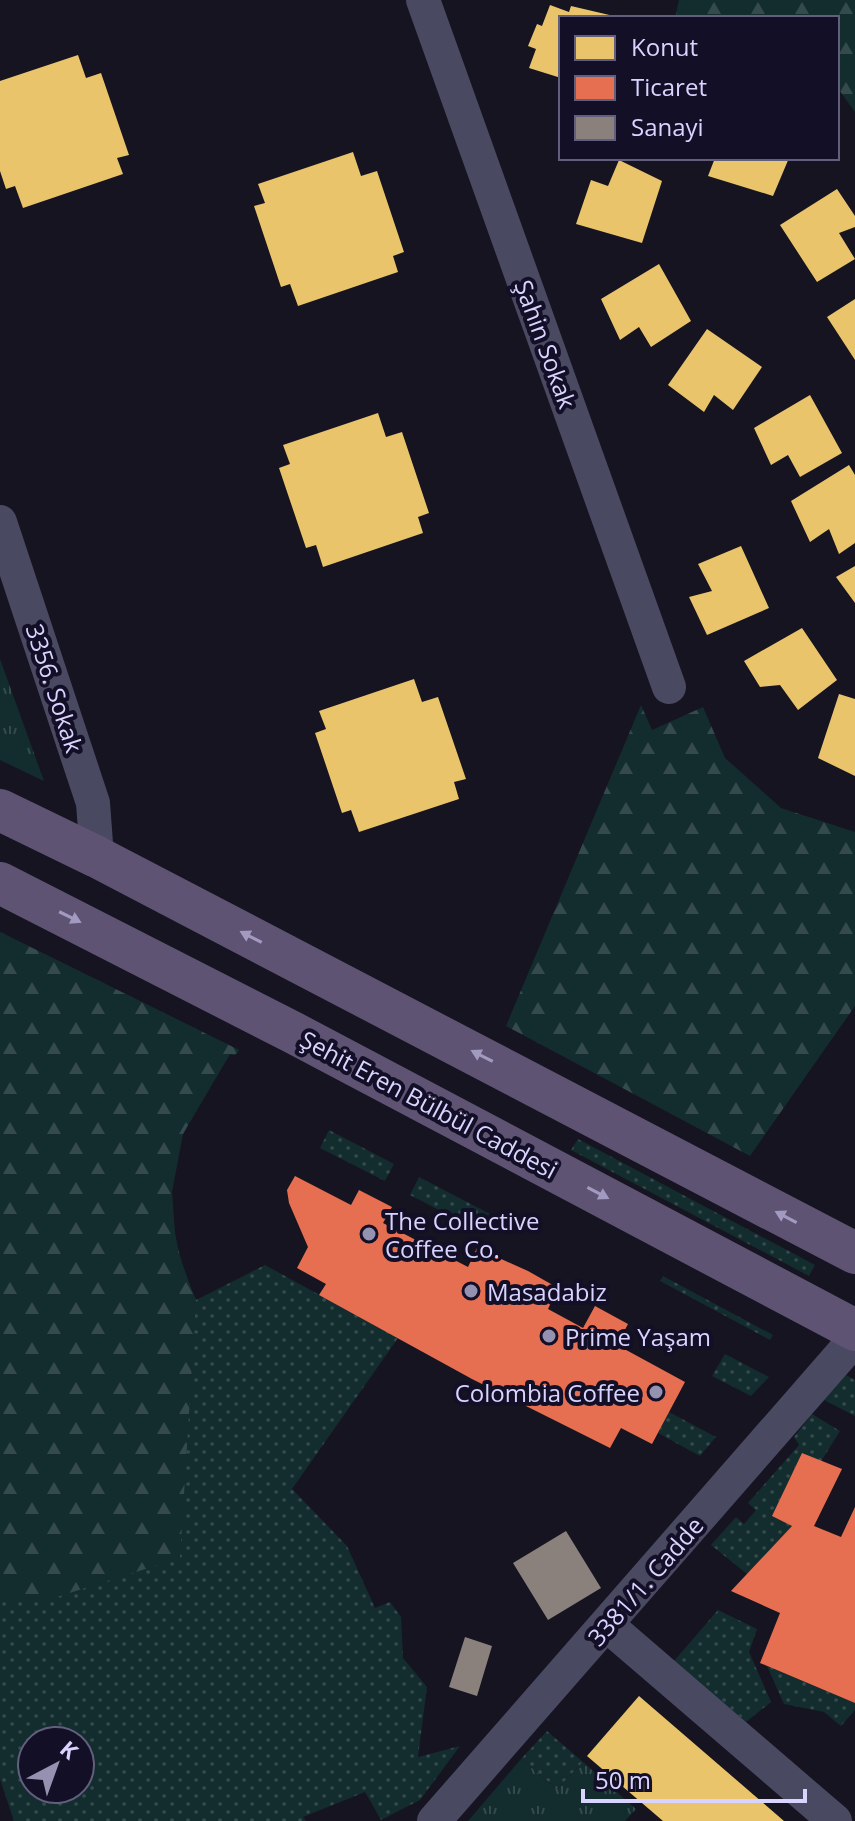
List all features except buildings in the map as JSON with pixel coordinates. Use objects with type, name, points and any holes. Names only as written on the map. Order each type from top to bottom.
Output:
[{"type":"main road","points":[[0,810],[528,1080],[855,1253]]},
{"type":"main road","name":"Şehit Eren Bülbül Caddesi","points":[[0,883],[497,1139],[855,1330]]},
{"type":"main road","points":[[497,1139],[528,1080]]},
{"type":"street","name":"Şahin Sokak","points":[[423,0],[669,687]]},
{"type":"street","name":"3356. Sokak","points":[[0,522],[93,803],[97,857]]},
{"type":"street","name":"3381/1. Cadde","points":[[434,1821],[855,1339]]},
{"type":"street","points":[[607,1625],[835,1821]]},
{"type":"green space","points":[[679,0],[855,0],[855,112],[839,90],[839,16],[675,16]]},
{"type":"green space","points":[[0,659],[44,781],[0,760]]},
{"type":"green space","points":[[641,705],[652,730],[703,707],[725,758],[781,808],[855,832],[855,1006],[750,1156],[506,1026]]},
{"type":"green space","points":[[0,932],[239,1050],[235,1055],[230,1054],[199,1103],[183,1133],[177,1154],[172,1196],[181,1260],[196,1300],[265,1265],[398,1338],[292,1489],[347,1546],[375,1608],[390,1602],[401,1617],[403,1658],[427,1687],[418,1757],[460,1746],[420,1800],[381,1820],[365,1792],[303,1817],[306,1821],[14,1821],[0,1779]]},
{"type":"green space","points":[[0,932],[239,1050],[235,1055],[230,1054],[183,1134],[172,1192],[176,1247],[196,1301],[180,1558],[41,1602],[0,1597]]},
{"type":"green space","points":[[329,1130],[394,1164],[385,1181],[320,1148]]},
{"type":"green space","points":[[578,1139],[815,1265],[809,1276],[571,1150]]},
{"type":"green space","points":[[419,1177],[490,1214],[481,1232],[410,1195]]},
{"type":"green space","points":[[663,1276],[773,1335],[770,1340],[660,1281]]},
{"type":"green space","points":[[725,1354],[769,1377],[751,1396],[712,1376]]},
{"type":"green space","points":[[846,1375],[855,1380],[855,1416],[824,1400]]},
{"type":"green space","points":[[669,1412],[716,1437],[700,1456],[658,1433]]},
{"type":"green space","points":[[812,1414],[840,1431],[820,1463],[802,1453],[772,1516],[792,1526],[747,1574],[711,1545],[736,1517],[744,1524],[756,1510],[748,1503],[799,1445],[794,1437]]},
{"type":"green space","points":[[718,1610],[757,1629],[749,1652],[771,1702],[746,1722],[674,1661]]},
{"type":"green space","points":[[767,1666],[855,1703],[855,1710],[841,1726],[824,1712],[784,1704]]},
{"type":"green space","points":[[547,1731],[583,1762],[557,1789],[521,1759]]},
{"type":"green space","points":[[521,1759],[557,1789],[583,1762],[636,1809],[625,1821],[468,1821]]},
{"type":"place","name":"The Collective Coffee Co.","points":[[369,1234]]},
{"type":"place","name":"Masadabiz","points":[[471,1291]]},
{"type":"place","name":"Prime Yaşam","points":[[549,1336]]},
{"type":"place","name":"Colombia Coffee","points":[[656,1392]]}]
